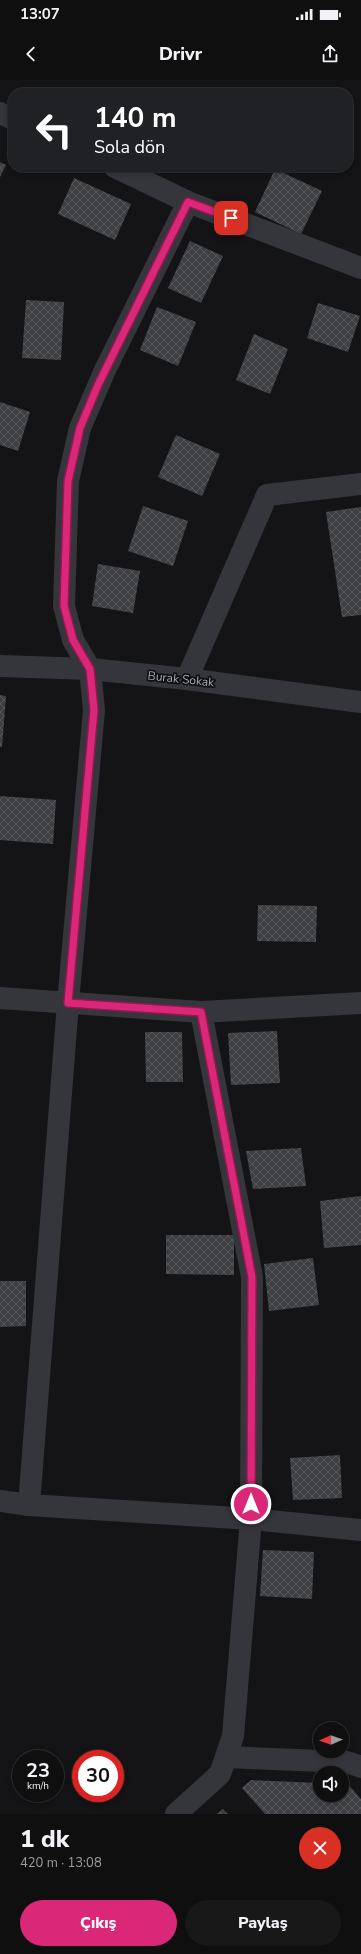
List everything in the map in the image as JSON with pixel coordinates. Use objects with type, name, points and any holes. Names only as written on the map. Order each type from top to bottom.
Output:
[{"type":"street","points":[[125,172],[188,202],[361,268]]},
{"type":"street","points":[[29,1505],[68,1003],[94,710],[90,669],[73,640],[64,606],[68,481],[80,428],[98,385],[188,202]]},
{"type":"street","points":[[188,679],[267,495],[361,484]]},
{"type":"street","name":"Burak Sokak","points":[[0,666],[90,669],[188,679],[361,702]]},
{"type":"street","points":[[0,998],[201,1012],[361,1003]]},
{"type":"street","points":[[176,1814],[220,1774],[233,1736],[251,1519],[252,1277],[201,1012]]},
{"type":"street","points":[[0,1501],[29,1505],[251,1519],[361,1530]]},
{"type":"street","points":[[226,1757],[347,1762],[361,1767]]},
{"type":"building","points":[[0,162],[6,165],[0,177]]},
{"type":"building","points":[[274,172],[281,172],[322,191],[301,234],[255,212]]},
{"type":"building","points":[[74,178],[131,204],[115,240],[58,214]]},
{"type":"building","points":[[190,241],[223,256],[201,303],[168,288]]},
{"type":"building","points":[[26,300],[64,302],[61,360],[22,358]]},
{"type":"building","points":[[318,303],[360,316],[348,352],[307,338]]},
{"type":"building","points":[[157,307],[196,322],[178,366],[140,350]]},
{"type":"building","points":[[254,334],[288,349],[270,394],[236,380]]},
{"type":"building","points":[[0,402],[30,412],[18,451],[0,445]]},
{"type":"building","points":[[176,435],[220,454],[202,496],[158,477]]},
{"type":"building","points":[[143,506],[188,521],[173,566],[128,551]]},
{"type":"building","points":[[361,507],[361,615],[342,617],[326,512]]},
{"type":"building","points":[[98,564],[140,571],[133,613],[92,606]]},
{"type":"building","points":[[0,695],[6,696],[2,747],[0,747]]},
{"type":"building","points":[[0,796],[56,800],[53,844],[0,840]]},
{"type":"building","points":[[258,905],[317,906],[316,942],[257,941]]},
{"type":"building","points":[[277,1031],[280,1083],[231,1085],[228,1033]]},
{"type":"building","points":[[145,1032],[182,1032],[183,1082],[146,1082]]},
{"type":"building","points":[[301,1148],[306,1186],[253,1189],[246,1151]]},
{"type":"building","points":[[361,1196],[361,1245],[324,1248],[320,1201]]},
{"type":"building","points":[[166,1235],[234,1235],[234,1275],[166,1274]]},
{"type":"building","points":[[313,1258],[319,1305],[269,1311],[264,1264]]},
{"type":"building","points":[[0,1281],[26,1281],[26,1326],[0,1327]]},
{"type":"building","points":[[340,1455],[342,1498],[293,1500],[290,1458]]},
{"type":"building","points":[[263,1550],[314,1552],[312,1599],[260,1596]]},
{"type":"building","points":[[251,1780],[313,1783],[313,1802],[349,1802],[349,1785],[361,1799],[361,1814],[265,1814],[242,1788]]},
{"type":"building","points":[[223,1809],[228,1814],[217,1814]]},
{"type":"route","points":[[231,218],[188,202],[98,385],[80,428],[68,481],[64,606],[73,640],[90,669],[94,710],[68,1003],[201,1012],[252,1277],[251,1504]]}]
